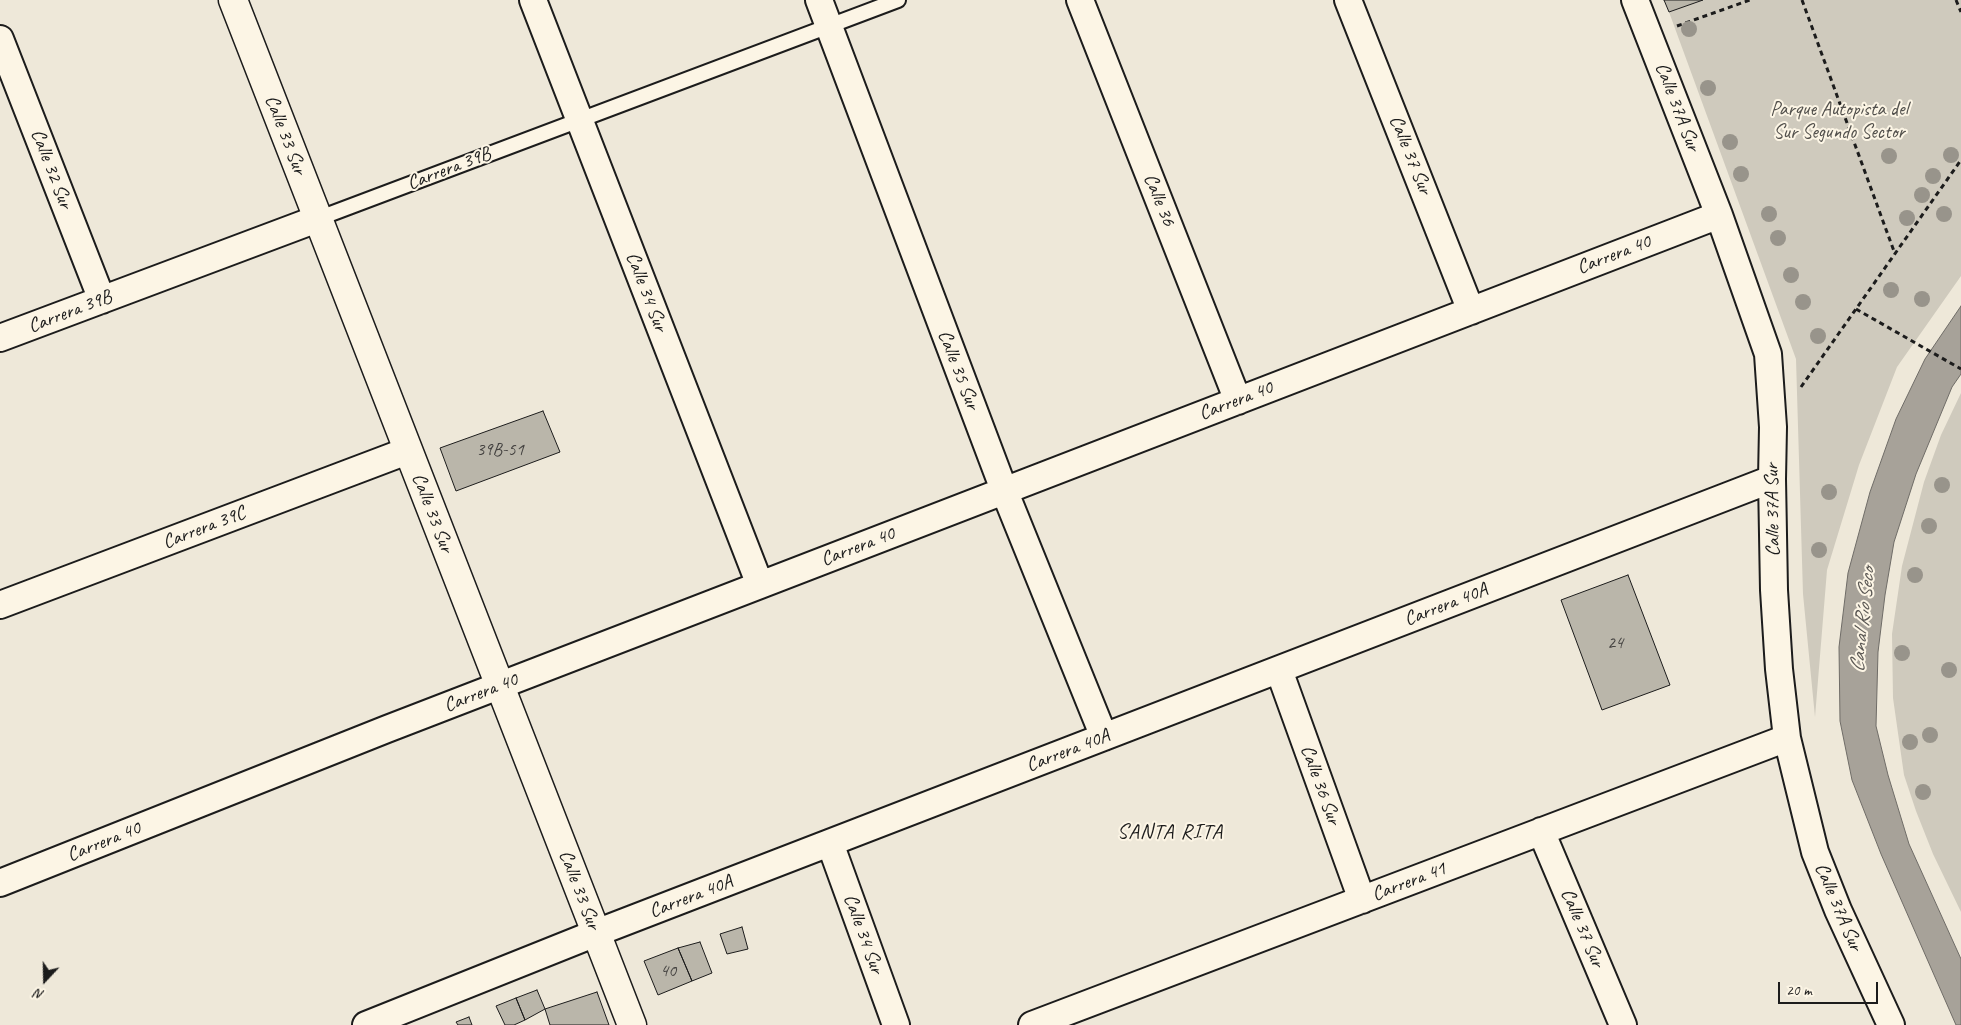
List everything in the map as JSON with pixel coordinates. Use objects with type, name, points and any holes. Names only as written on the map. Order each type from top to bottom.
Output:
[{"type":"street","name":"Calle 33 Sur","points":[[233,0],[632,1025]]},
{"type":"street","name":"Calle 34 Sur","points":[[532,0],[760,585]]},
{"type":"street","name":"Calle 35 Sur","points":[[818,0],[1004,490],[1104,737]]},
{"type":"street","name":"Calle 36","points":[[1080,0],[1238,401]]},
{"type":"street","name":"Calle 37 Sur","points":[[1348,0],[1471,311]]},
{"type":"street","name":"Calle 37A Sur","points":[[1636,0],[1719,215],[1768,354],[1773,427],[1772,479],[1775,600],[1779,669],[1787,738],[1815,852],[1838,910],[1890,1025]]},
{"type":"street","name":"Calle 32 Sur","points":[[0,39],[102,300]]},
{"type":"street","name":"Carrera 40","points":[[0,883],[387,729],[1719,215]]},
{"type":"street","name":"Carrera 39B","points":[[0,338],[317,219]]},
{"type":"street","name":"Carrera 39C","points":[[0,605],[407,451]]},
{"type":"street","name":"Carrera 40A","points":[[372,1024],[596,933],[1772,479]]},
{"type":"street","name":"Calle 36 Sur","points":[[1279,670],[1362,900]]},
{"type":"street","name":"Carrera 41","points":[[1032,1025],[1787,738]]},
{"type":"street","name":"Calle 37 Sur","points":[[1542,832],[1624,1025]]},
{"type":"street","name":"Calle 34 Sur","points":[[830,843],[896,1025]]},
{"type":"lane","name":"Carrera 39B","points":[[317,219],[898,0]]},
{"type":"path","points":[[1649,36],[1750,0]]},
{"type":"path","points":[[1802,0],[1895,255]]},
{"type":"path","points":[[1956,0],[1961,12]]},
{"type":"path","points":[[1773,427],[1961,160]]},
{"type":"path","points":[[1856,309],[1961,369]]},
{"type":"green space","name":"Parque Autopista del Sur Segundo Sector","points":[[1703,0],[1961,0],[1961,276],[1897,367],[1859,465],[1827,570],[1815,717],[1803,594],[1796,359],[1669,12]]},
{"type":"green space","points":[[1961,393],[1961,912],[1933,854],[1904,775],[1893,698],[1892,634],[1902,566],[1924,482],[1941,435]]},
{"type":"water","name":"Canal Río Seco","points":[[1961,306],[1961,374],[1952,387],[1916,474],[1894,542],[1878,652],[1876,726],[1888,775],[1909,844],[1961,959],[1961,1025],[1956,1025],[1881,854],[1852,780],[1840,721],[1839,647],[1848,573],[1870,492],[1896,419],[1925,359]]},
{"type":"building","points":[[1664,0],[1703,0],[1669,12]]},
{"type":"building","points":[[543,411],[560,452],[456,491],[440,448]]},
{"type":"building","points":[[1628,575],[1670,685],[1602,710],[1561,600]]},
{"type":"building","points":[[742,927],[748,949],[727,954],[720,934]]},
{"type":"building","points":[[700,942],[712,973],[692,981],[678,948]]},
{"type":"building","points":[[678,948],[692,981],[658,995],[644,961]]},
{"type":"building","points":[[537,990],[545,1009],[525,1020],[516,998]]},
{"type":"building","points":[[597,992],[609,1025],[550,1025],[545,1009]]},
{"type":"building","points":[[516,998],[525,1020],[514,1025],[505,1025],[496,1006]]},
{"type":"building","points":[[469,1017],[472,1025],[458,1025],[456,1022]]},
{"type":"district","name":"SANTA RITA","points":[[1170,832]]}]
